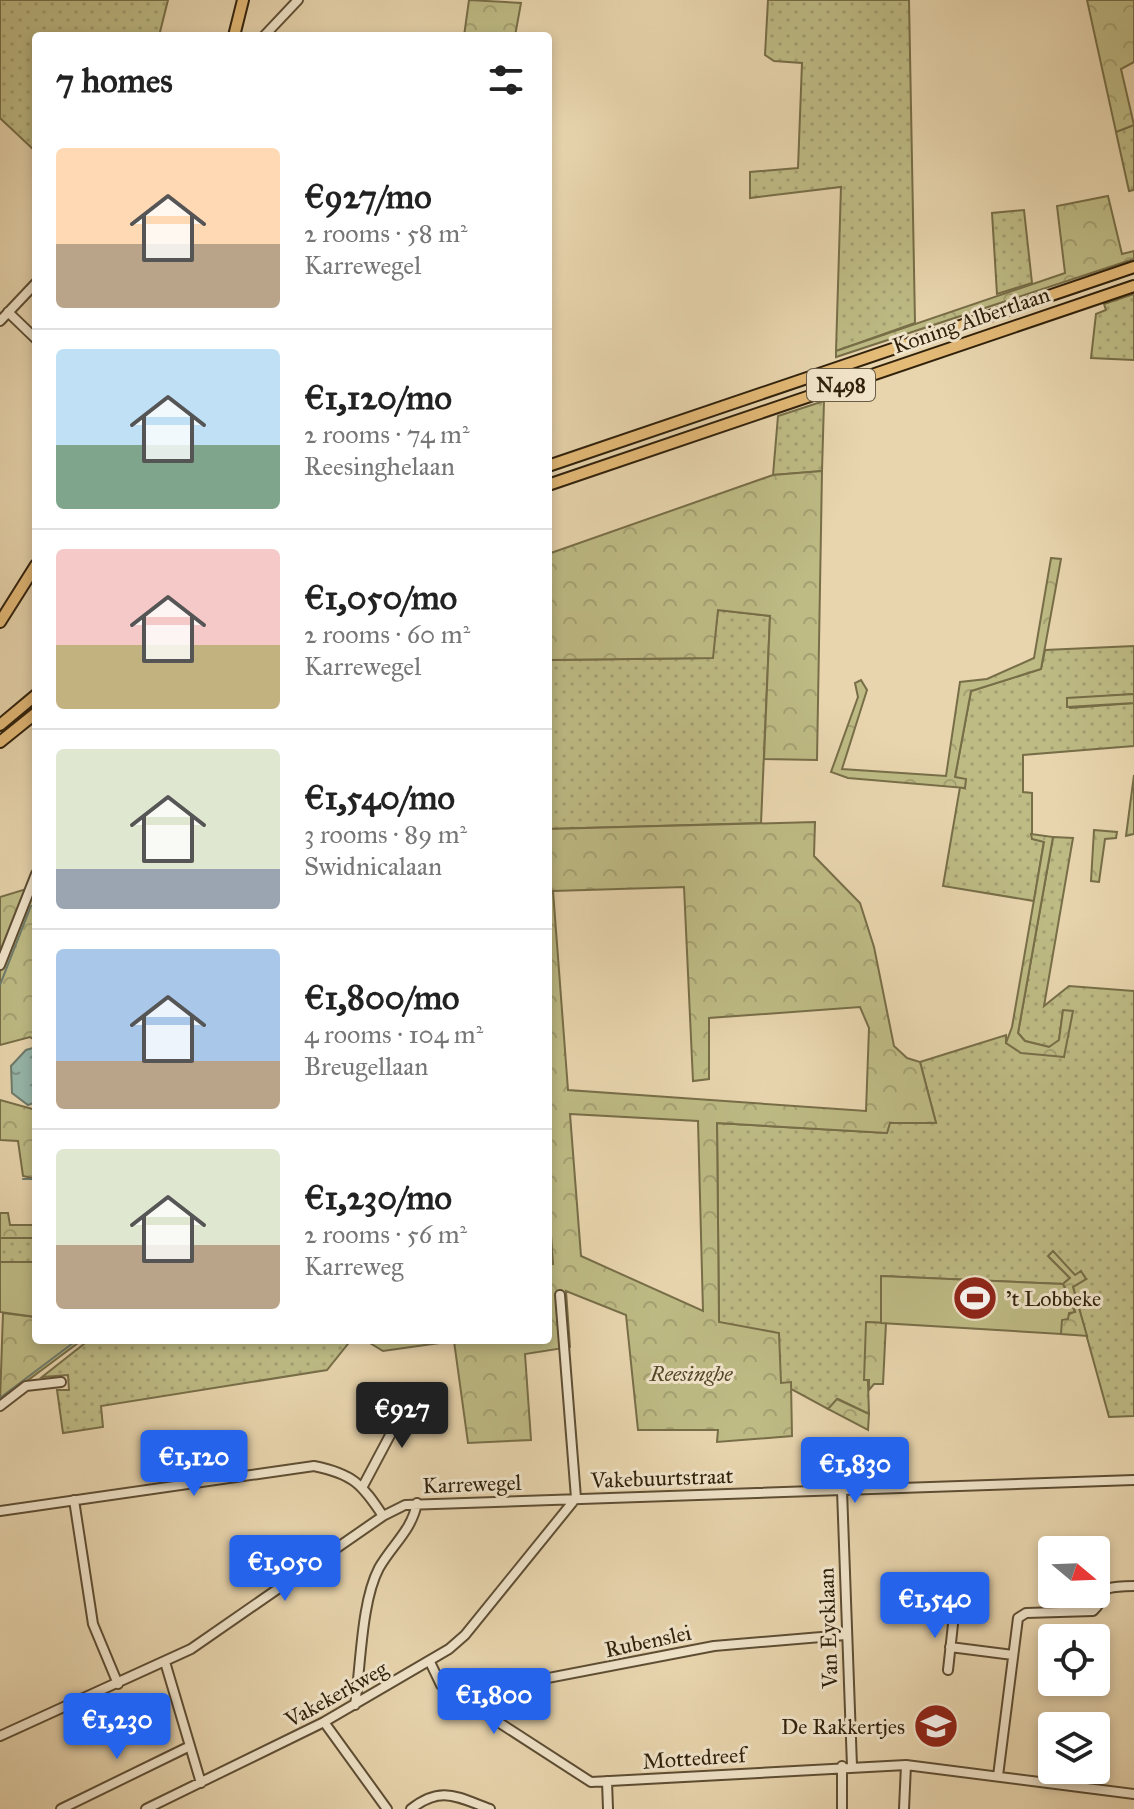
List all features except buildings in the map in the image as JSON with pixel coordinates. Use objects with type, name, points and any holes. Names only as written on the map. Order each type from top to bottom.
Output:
[{"type":"main road","points":[[235,32],[243,0]]},
{"type":"main road","name":"Koning Albertlaan","points":[[552,465],[1134,267]]},
{"type":"main road","name":"Koning Albertlaan","points":[[552,484],[1134,286]]},
{"type":"main road","points":[[0,622],[32,571]]},
{"type":"main road","points":[[0,725],[32,698]]},
{"type":"main road","points":[[0,742],[32,716]]},
{"type":"street","points":[[268,32],[298,0]]},
{"type":"street","points":[[0,321],[32,287]]},
{"type":"street","points":[[8,312],[32,335]]},
{"type":"street","points":[[0,965],[32,884]]},
{"type":"street","points":[[560,1295],[576,1498]]},
{"type":"street","points":[[0,1406],[26,1386],[61,1382]]},
{"type":"street","points":[[363,1486],[397,1422],[403,1399],[386,1402]]},
{"type":"street","points":[[0,1511],[299,1466],[330,1469],[363,1486],[383,1516]]},
{"type":"street","name":"Vakebuurtstraat","points":[[576,1498],[1134,1480]]},
{"type":"street","name":"Van Eycklaan","points":[[842,1490],[847,1766],[842,1809]]},
{"type":"street","name":"Karrewegel","points":[[0,1736],[118,1684],[203,1641],[383,1516],[417,1503],[576,1498]]},
{"type":"street","name":"Vakekerkweg","points":[[146,1809],[324,1722],[430,1662],[465,1635],[576,1498]]},
{"type":"street","points":[[74,1500],[93,1624],[118,1684]]},
{"type":"street","points":[[355,1705],[370,1597],[378,1569],[412,1523],[417,1503]]},
{"type":"street","points":[[998,1776],[1013,1655],[1022,1614],[1093,1611],[1103,1591],[1110,1587],[1134,1586]]},
{"type":"street","points":[[948,1670],[954,1615]]},
{"type":"street","name":"Rubenslei","points":[[460,1695],[714,1646],[845,1635]]},
{"type":"street","points":[[950,1647],[1013,1655]]},
{"type":"street","points":[[165,1662],[201,1783]]},
{"type":"street","points":[[430,1662],[441,1685],[460,1695]]},
{"type":"street","name":"Mottedreef","points":[[460,1695],[591,1782],[906,1765],[1134,1794]]},
{"type":"street","points":[[324,1722],[387,1809]]},
{"type":"street","points":[[61,1809],[121,1777],[188,1747]]},
{"type":"street","points":[[904,1809],[906,1765]]},
{"type":"street","points":[[607,1781],[608,1809]]},
{"type":"street","points":[[411,1809],[429,1795],[451,1795],[490,1809]]},
{"type":"green space","points":[[0,0],[168,0],[160,32],[32,32],[32,148],[0,118]]},
{"type":"green space","points":[[469,0],[521,3],[516,32],[465,32]]},
{"type":"green space","points":[[768,0],[909,0],[915,323],[836,351],[841,187],[750,198],[750,172],[798,168],[802,63],[774,61],[765,55]]},
{"type":"green space","points":[[1087,0],[1134,0],[1134,62],[1121,69],[1134,125],[1116,132]]},
{"type":"green space","points":[[1134,125],[1134,190],[1129,191],[1116,132]]},
{"type":"green space","points":[[1108,196],[1122,254],[1134,251],[1134,259],[836,357],[836,351],[1065,273],[1057,206]]},
{"type":"green space","points":[[1024,210],[1032,283],[997,294],[992,213]]},
{"type":"green space","points":[[1134,294],[1134,360],[1091,358],[1096,314],[1106,310],[1104,304]]},
{"type":"green space","points":[[824,401],[822,471],[773,475],[778,416]]},
{"type":"green space","points":[[822,471],[817,760],[764,759],[770,616],[718,610],[713,658],[552,660],[552,553],[773,475]]},
{"type":"green space","points":[[1051,558],[1061,559],[1041,669],[971,691],[955,777],[966,779],[965,788],[848,778],[831,772],[858,697],[855,683],[861,680],[867,690],[842,769],[946,776],[960,682],[987,679],[1034,658]]},
{"type":"green space","points":[[718,610],[770,616],[761,823],[552,829],[552,660],[712,658]]},
{"type":"green space","points":[[1134,646],[1134,694],[1067,699],[1070,708],[1134,703],[1134,746],[1023,755],[1023,792],[1032,793],[1032,839],[1044,841],[1034,901],[943,886],[960,787],[964,788],[955,777],[971,691],[1041,669],[1045,650]]},
{"type":"green space","points":[[1134,694],[1134,703],[1067,707],[1067,698]]},
{"type":"green space","points":[[1134,775],[1134,834],[1126,836]]},
{"type":"green space","name":"Reesinghe","points":[[815,822],[814,856],[860,903],[874,947],[894,1046],[907,1058],[920,1062],[936,1123],[890,1123],[887,1133],[717,1123],[719,1322],[779,1333],[781,1383],[791,1382],[792,1436],[717,1442],[718,1430],[638,1430],[626,1315],[566,1291],[570,1347],[525,1354],[531,1440],[468,1443],[454,1344],[552,1344],[552,829]],"holes":[[[684,887],[693,1081],[709,1079],[709,1018],[860,1007],[869,1028],[866,1111],[568,1090],[553,891]],[[570,1114],[698,1121],[703,1311],[581,1256]]]},
{"type":"green space","points":[[1094,830],[1117,832],[1116,838],[1105,839],[1099,882],[1091,881]]},
{"type":"green space","points":[[1031,834],[1053,837],[1018,1033],[1025,1041],[1049,1047],[1059,1040],[1063,1010],[1073,1011],[1064,1057],[1021,1053],[1006,1043],[1012,1027],[1044,842],[1032,839]]},
{"type":"green space","points":[[1053,837],[1073,838],[1044,1006],[1069,986],[1134,991],[1134,1416],[1109,1417],[1073,1287],[1086,1279],[1075,1276],[1048,1256],[1070,1278],[1063,1284],[881,1276],[881,1323],[866,1322],[869,1414],[838,1399],[828,1409],[791,1389],[791,1383],[781,1384],[719,1323],[717,1123],[887,1133],[889,1123],[936,1123],[920,1062],[1006,1035],[1006,1043],[1064,1057],[1063,1010],[1059,1041],[1049,1047],[1025,1041],[1018,1033]]},
{"type":"green space","points":[[32,887],[32,1038],[0,1045],[0,897]]},
{"type":"green space","points":[[0,1100],[32,1109],[32,1178],[23,1176],[18,1141],[0,1140]]},
{"type":"green space","points":[[0,1213],[8,1213],[10,1225],[32,1225],[32,1238],[0,1238]]},
{"type":"green space","points":[[0,1238],[32,1238],[32,1262],[0,1262]]},
{"type":"green space","points":[[1053,1251],[1075,1275],[1081,1271],[1086,1279],[1073,1287],[1087,1336],[1061,1334],[1061,1319],[1075,1311],[1063,1284],[1070,1278],[1048,1256]]},
{"type":"green space","points":[[0,1262],[32,1262],[32,1316],[0,1312]]},
{"type":"green space","name":"'t Lobbeke","points":[[881,1276],[1063,1284],[1075,1312],[1062,1320],[1061,1334],[881,1323]]},
{"type":"green space","points":[[3,1313],[32,1317],[32,1344],[77,1344],[0,1401]]},
{"type":"green space","points":[[866,1322],[886,1323],[883,1384],[874,1384],[869,1390],[869,1380],[864,1380]]},
{"type":"green space","points":[[84,1344],[348,1344],[327,1370],[101,1406],[103,1427],[63,1433],[57,1390],[69,1390],[68,1375],[42,1377]]},
{"type":"green space","points":[[372,1344],[433,1344],[383,1351]]},
{"type":"green space","points":[[837,1399],[869,1414],[868,1430],[828,1409]]},
{"type":"water","points":[[32,1048],[32,1104],[28,1105],[12,1093],[11,1066],[26,1050]]},
{"type":"waterway","points":[[0,985],[31,906]]},
{"type":"waterway","points":[[23,1179],[32,1179]]},
{"type":"waterway","points":[[0,1398],[72,1344]]},
{"type":"place","name":"'t Lobbeke","points":[[975,1298]]},
{"type":"place","name":"De Rakkertjes","points":[[936,1726]]}]
